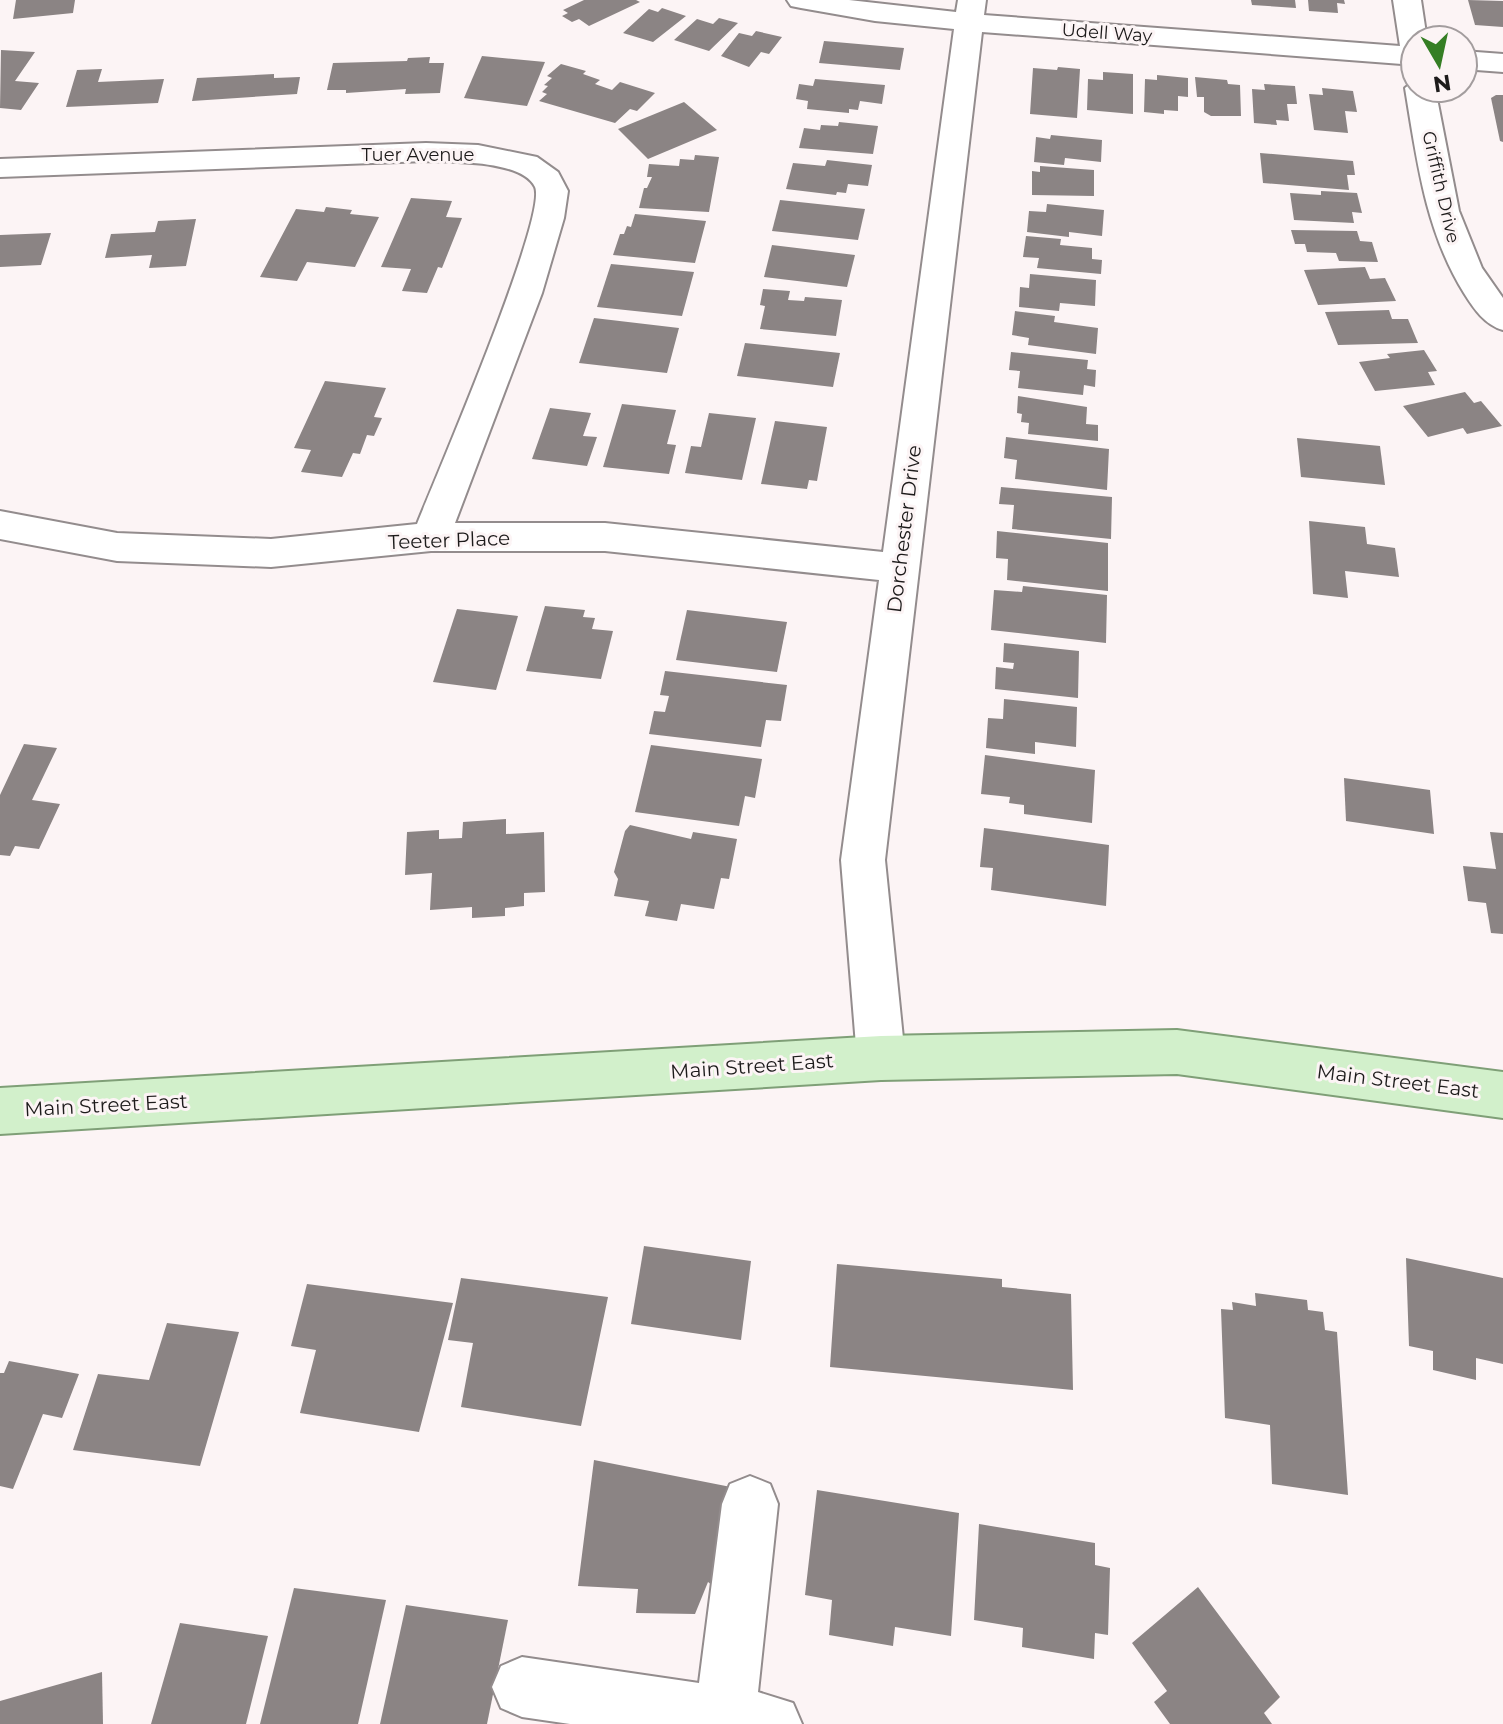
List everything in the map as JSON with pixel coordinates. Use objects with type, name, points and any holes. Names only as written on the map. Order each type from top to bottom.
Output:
[{"type":"main road","name":"Main Street East","points":[[0,1111],[881,1058],[1177,1052],[1503,1095]]},
{"type":"street","name":"Udell Way","points":[[801,0],[875,13],[970,11],[1399,53]]},
{"type":"street","points":[[1407,0],[1410,24]]},
{"type":"street","name":"Dorchester Drive","points":[[881,1058],[863,860],[970,11]]},
{"type":"street","points":[[1479,61],[1503,63]]},
{"type":"street","name":"Griffith Drive","points":[[1423,104],[1443,213],[1457,258],[1490,306],[1503,319]]},
{"type":"street","name":"Tuer Avenue","points":[[0,168],[426,152],[478,154],[526,164],[547,179],[552,191],[548,218],[525,293],[431,537]]},
{"type":"street","name":"Teeter Place","points":[[0,525],[117,547],[271,553],[431,537],[605,537],[899,568]]},
{"type":"street","points":[[522,1687],[748,1720],[750,1504]]},
{"type":"building","points":[[16,0],[75,0],[73,13],[13,19]]},
{"type":"building","points":[[584,0],[640,2],[589,26],[579,19],[572,22],[562,16],[568,13],[563,10]]},
{"type":"building","points":[[1251,0],[1295,0],[1296,8],[1252,5]]},
{"type":"building","points":[[1308,0],[1344,0],[1345,4],[1337,3],[1338,13],[1309,11]]},
{"type":"building","points":[[1468,0],[1503,1],[1503,27],[1475,24]]},
{"type":"building","points":[[662,8],[686,16],[653,42],[623,33],[649,9],[658,12]]},
{"type":"building","points":[[719,18],[738,23],[709,51],[674,40],[697,19],[713,24]]},
{"type":"building","points":[[756,31],[782,37],[769,54],[761,52],[749,67],[721,56],[739,33],[752,36]]},
{"type":"building","points":[[824,41],[904,48],[900,70],[819,63]]},
{"type":"building","points":[[1,50],[35,52],[15,81],[39,83],[21,110],[0,108]]},
{"type":"building","points":[[482,56],[545,62],[527,106],[464,98]]},
{"type":"building","points":[[430,57],[429,63],[444,63],[440,93],[405,94],[406,89],[346,93],[346,90],[327,90],[333,63],[407,61],[408,58]]},
{"type":"building","points":[[561,64],[586,71],[583,74],[600,80],[595,84],[612,90],[620,82],[655,93],[637,111],[630,109],[615,123],[539,101],[547,94],[542,92],[548,86],[544,85],[552,78],[547,76]]},
{"type":"building","points":[[1058,67],[1080,69],[1077,118],[1030,114],[1033,68],[1057,70]]},
{"type":"building","points":[[102,69],[98,82],[164,79],[158,103],[66,107],[77,70]]},
{"type":"building","points":[[1103,72],[1133,74],[1133,114],[1087,110],[1088,79],[1103,80]]},
{"type":"building","points":[[274,74],[274,78],[300,77],[297,94],[192,101],[197,78]]},
{"type":"building","points":[[1157,75],[1188,78],[1188,97],[1178,96],[1178,111],[1164,110],[1164,114],[1144,112],[1145,79],[1157,80]]},
{"type":"building","points":[[1195,77],[1227,80],[1228,84],[1240,85],[1241,116],[1211,116],[1204,112],[1204,97],[1197,97]]},
{"type":"building","points":[[815,79],[885,85],[882,104],[860,101],[858,110],[849,109],[849,113],[807,109],[808,101],[796,99],[799,84],[813,86]]},
{"type":"building","points":[[1264,84],[1295,86],[1297,104],[1287,104],[1289,121],[1276,120],[1277,125],[1254,123],[1252,89],[1265,90]]},
{"type":"building","points":[[1322,88],[1353,91],[1357,112],[1345,111],[1348,133],[1314,130],[1309,94],[1323,95]]},
{"type":"building","points":[[1503,95],[1503,142],[1500,141],[1491,98]]},
{"type":"building","points":[[684,102],[717,130],[648,159],[618,129]]},
{"type":"building","points":[[839,122],[878,126],[873,154],[799,148],[804,128],[820,130],[821,125],[838,126]]},
{"type":"building","points":[[1051,135],[1102,140],[1101,162],[1065,158],[1064,165],[1034,162],[1036,137],[1050,139]]},
{"type":"building","points":[[1260,153],[1353,161],[1355,175],[1347,175],[1349,190],[1263,183]]},
{"type":"building","points":[[695,155],[719,157],[709,212],[639,208],[644,188],[647,188],[652,177],[647,177],[649,164],[679,166],[680,159],[694,160]]},
{"type":"building","points":[[827,160],[872,165],[868,186],[848,184],[846,193],[837,192],[836,195],[786,189],[793,163],[825,166]]},
{"type":"building","points":[[1040,166],[1094,170],[1094,196],[1032,195],[1032,171],[1040,172]]},
{"type":"building","points":[[1321,191],[1357,193],[1362,213],[1352,212],[1354,223],[1294,220],[1290,193],[1321,195]]},
{"type":"building","points":[[411,198],[452,201],[446,217],[462,218],[442,268],[438,267],[427,293],[402,291],[411,269],[381,267]]},
{"type":"building","points":[[780,200],[865,209],[858,240],[772,231]]},
{"type":"building","points":[[1047,204],[1104,210],[1102,236],[1069,232],[1069,237],[1027,232],[1029,211],[1046,212]]},
{"type":"building","points":[[326,207],[352,210],[350,214],[379,217],[355,267],[307,262],[297,281],[260,277],[296,209],[324,212]]},
{"type":"building","points":[[635,214],[706,221],[695,263],[613,255],[620,234],[624,234],[627,226],[631,227]]},
{"type":"building","points":[[196,219],[186,266],[149,268],[152,255],[105,258],[111,234],[155,232],[158,221]]},
{"type":"building","points":[[1291,230],[1357,231],[1360,241],[1372,242],[1378,262],[1339,261],[1336,253],[1307,252],[1305,244],[1295,244]]},
{"type":"building","points":[[51,233],[41,265],[0,267],[0,235]]},
{"type":"building","points":[[1026,236],[1061,239],[1060,245],[1092,248],[1092,259],[1102,260],[1101,274],[1037,268],[1039,258],[1023,257]]},
{"type":"building","points":[[772,245],[855,255],[847,287],[764,277]]},
{"type":"building","points":[[611,264],[694,272],[682,316],[597,307]]},
{"type":"building","points":[[1365,267],[1370,279],[1385,278],[1396,301],[1318,305],[1304,270]]},
{"type":"building","points":[[1030,274],[1096,280],[1095,306],[1060,303],[1059,311],[1019,307],[1020,287],[1029,288]]},
{"type":"building","points":[[763,289],[790,291],[788,300],[804,301],[805,297],[842,300],[836,336],[760,329],[765,306],[760,305]]},
{"type":"building","points":[[1389,310],[1392,319],[1408,319],[1418,343],[1338,345],[1325,312]]},
{"type":"building","points":[[1015,311],[1055,316],[1054,322],[1098,328],[1096,354],[1028,345],[1029,338],[1012,335]]},
{"type":"building","points":[[594,318],[679,328],[667,373],[579,363]]},
{"type":"building","points":[[745,343],[840,353],[833,387],[737,376]]},
{"type":"building","points":[[1424,350],[1437,371],[1428,372],[1435,385],[1375,391],[1359,362],[1390,358],[1387,354]]},
{"type":"building","points":[[1011,352],[1088,360],[1087,369],[1096,370],[1095,387],[1084,385],[1083,395],[1018,388],[1020,371],[1009,370]]},
{"type":"building","points":[[325,381],[386,388],[374,417],[382,418],[374,436],[367,435],[360,454],[353,453],[342,477],[301,472],[311,450],[294,448]]},
{"type":"building","points":[[1465,392],[1474,403],[1481,401],[1502,426],[1467,434],[1463,428],[1428,437],[1403,406]]},
{"type":"building","points":[[1018,396],[1087,407],[1086,424],[1098,425],[1098,441],[1028,434],[1029,423],[1021,422],[1022,414],[1017,413]]},
{"type":"building","points":[[622,404],[676,410],[667,444],[676,445],[669,474],[603,467]]},
{"type":"building","points":[[550,408],[591,413],[583,436],[597,437],[587,466],[532,459]]},
{"type":"building","points":[[709,413],[756,418],[742,480],[685,473],[691,446],[701,447]]},
{"type":"building","points":[[775,421],[827,427],[817,481],[809,480],[807,489],[761,484]]},
{"type":"building","points":[[1006,437],[1109,449],[1107,490],[1015,479],[1017,460],[1004,458]]},
{"type":"building","points":[[1297,438],[1380,446],[1385,485],[1301,477]]},
{"type":"building","points":[[1001,487],[1112,497],[1111,539],[1012,529],[1014,505],[999,504]]},
{"type":"building","points":[[1309,521],[1365,527],[1367,544],[1395,548],[1399,577],[1345,571],[1348,598],[1313,594]]},
{"type":"building","points":[[997,531],[1108,543],[1108,591],[1007,580],[1008,559],[996,558]]},
{"type":"building","points":[[1023,586],[1107,595],[1106,643],[991,630],[994,590],[1022,592]]},
{"type":"building","points":[[545,606],[585,610],[583,617],[595,618],[592,629],[613,631],[601,679],[526,671]]},
{"type":"building","points":[[457,609],[518,616],[496,690],[433,682]]},
{"type":"building","points":[[687,610],[787,622],[777,672],[676,660]]},
{"type":"building","points":[[1004,643],[1079,651],[1078,698],[995,689],[996,667],[1013,669],[1014,663],[1003,662]]},
{"type":"building","points":[[665,671],[787,685],[781,721],[766,720],[761,747],[649,734],[654,711],[665,712],[669,696],[660,695]]},
{"type":"building","points":[[1004,699],[1077,707],[1076,747],[1035,742],[1035,754],[986,748],[988,718],[1003,719]]},
{"type":"building","points":[[24,744],[57,748],[32,800],[60,804],[39,849],[15,846],[10,856],[0,855],[0,795]]},
{"type":"building","points":[[651,745],[762,759],[755,798],[745,796],[739,826],[635,812]]},
{"type":"building","points":[[985,755],[1095,770],[1092,823],[1024,814],[1024,805],[1009,803],[1010,797],[981,794]]},
{"type":"building","points":[[1344,778],[1430,790],[1434,834],[1346,821]]},
{"type":"building","points":[[506,819],[506,834],[544,832],[545,892],[524,893],[524,906],[505,908],[505,916],[472,918],[472,907],[430,910],[432,873],[405,875],[407,832],[439,830],[439,839],[462,838],[463,822]]},
{"type":"building","points":[[630,825],[691,839],[693,832],[737,839],[729,879],[721,878],[714,909],[681,904],[677,921],[645,916],[649,901],[614,896],[618,879],[614,872],[625,831]]},
{"type":"building","points":[[984,828],[1109,845],[1106,906],[991,890],[993,868],[980,867]]},
{"type":"building","points":[[1490,832],[1503,833],[1503,934],[1491,933],[1486,903],[1468,901],[1463,866],[1496,869]]},
{"type":"building","points":[[644,1246],[751,1261],[741,1340],[631,1324]]},
{"type":"building","points":[[1406,1258],[1503,1278],[1503,1364],[1476,1358],[1476,1380],[1433,1370],[1433,1351],[1409,1346]]},
{"type":"building","points":[[837,1264],[1002,1279],[1002,1287],[1071,1294],[1073,1390],[830,1367]]},
{"type":"building","points":[[461,1278],[608,1297],[581,1426],[461,1407],[473,1343],[448,1340]]},
{"type":"building","points":[[307,1284],[453,1303],[419,1432],[300,1413],[316,1350],[291,1346]]},
{"type":"building","points":[[1255,1293],[1307,1300],[1308,1310],[1323,1312],[1325,1330],[1337,1332],[1348,1495],[1272,1484],[1270,1425],[1225,1418],[1221,1309],[1233,1310],[1232,1302],[1256,1306]]},
{"type":"building","points":[[167,1323],[239,1332],[200,1466],[73,1450],[98,1374],[149,1380]]},
{"type":"building","points":[[9,1361],[79,1374],[62,1418],[43,1414],[13,1489],[0,1486],[0,1373],[4,1373]]},
{"type":"building","points":[[594,1460],[741,1489],[717,1589],[708,1582],[695,1614],[636,1613],[638,1589],[578,1586]]},
{"type":"building","points":[[817,1490],[959,1513],[951,1636],[895,1627],[893,1646],[829,1635],[832,1600],[805,1595]]},
{"type":"building","points":[[979,1524],[1095,1543],[1095,1565],[1110,1568],[1108,1635],[1095,1633],[1094,1659],[1022,1647],[1023,1628],[974,1620]]},
{"type":"building","points":[[1198,1587],[1280,1697],[1264,1713],[1272,1724],[1170,1724],[1154,1702],[1167,1691],[1132,1643]]},
{"type":"building","points":[[294,1588],[386,1600],[358,1724],[260,1724]]},
{"type":"building","points":[[406,1605],[508,1620],[487,1724],[380,1724]]},
{"type":"building","points":[[180,1623],[268,1636],[246,1724],[151,1724]]},
{"type":"building","points":[[102,1672],[103,1724],[0,1724],[0,1701]]}]
